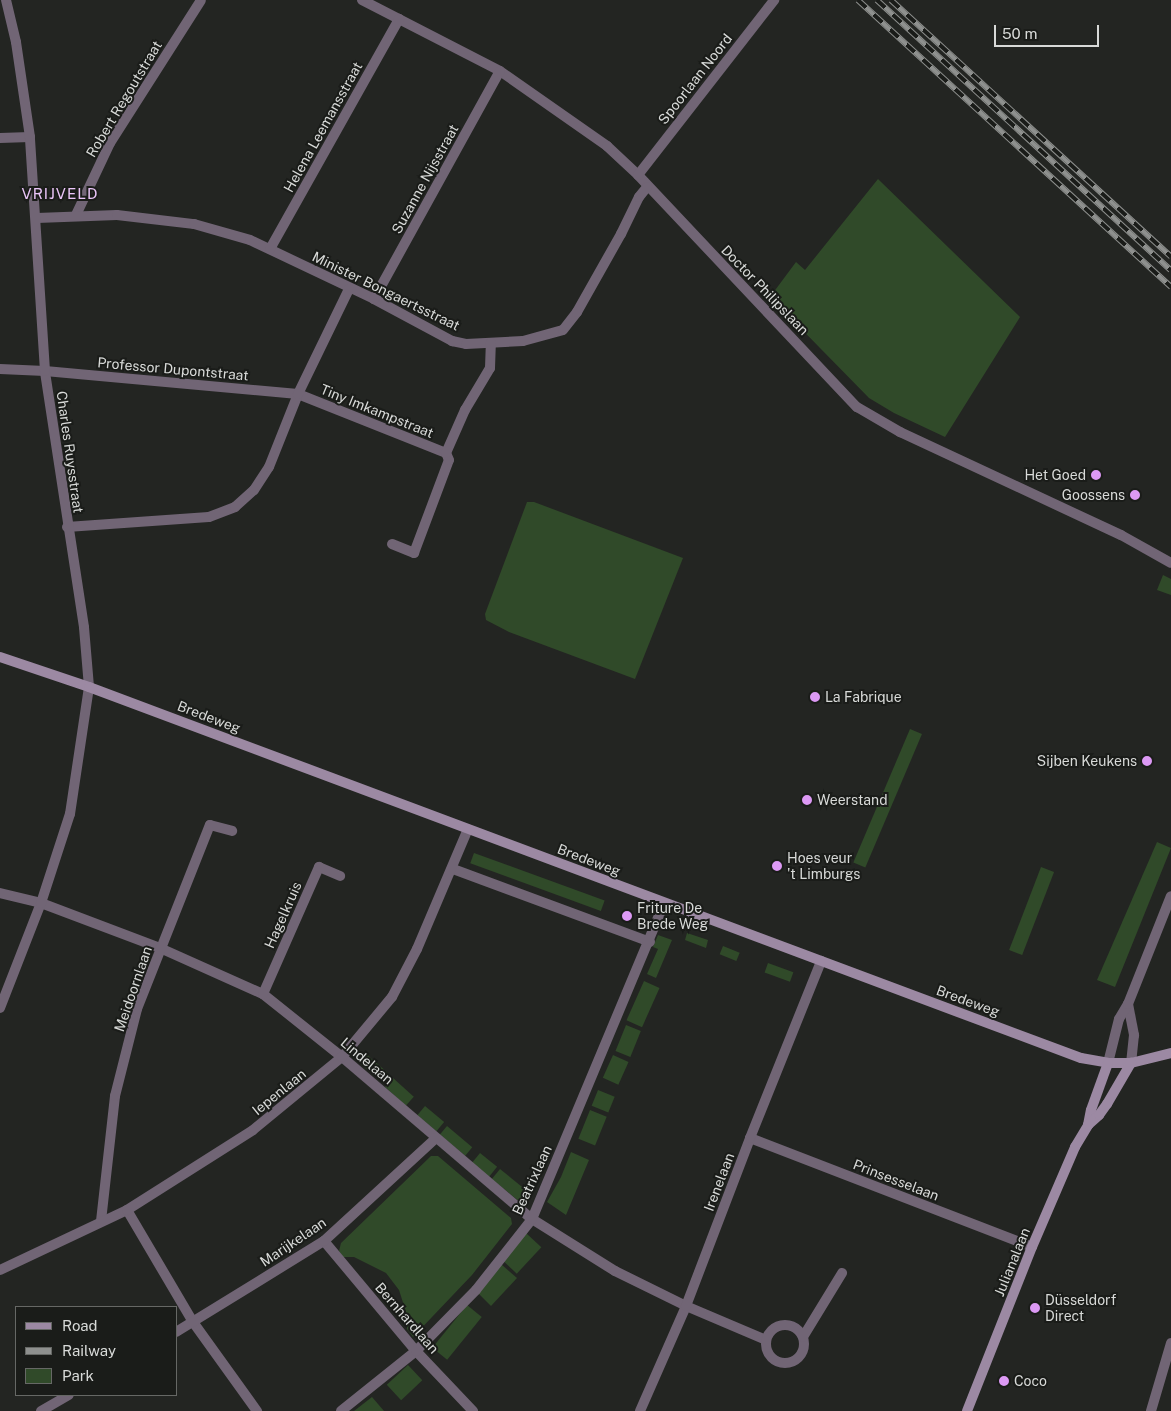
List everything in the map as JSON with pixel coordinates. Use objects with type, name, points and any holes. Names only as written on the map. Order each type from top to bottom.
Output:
[{"type":"street","name":"Charles Ruysstraat","points":[[0,1008],[41,903],[70,814],[89,687],[84,627],[45,371],[37,218],[30,137],[16,42],[6,0]]},
{"type":"street","name":"Robert Regoutstraat","points":[[76,215],[110,143],[201,0]]},
{"type":"street","name":"Doctor Philipslaan","points":[[362,0],[500,71],[607,146],[638,175],[647,187],[857,407],[900,432],[1121,536],[1171,563]]},
{"type":"street","name":"Spoorlaan Noord","points":[[638,175],[774,0]]},
{"type":"street","name":"Helena Leemansstraat","points":[[270,249],[400,19]]},
{"type":"street","name":"Suzanne Nijsstraat","points":[[374,300],[500,71]]},
{"type":"street","points":[[0,138],[30,137]]},
{"type":"street","name":"Minister Bongaertsstraat","points":[[37,218],[76,215],[117,215],[194,224],[250,240],[270,249],[452,341],[466,344],[492,343],[523,341],[563,330],[577,312],[621,234],[639,197],[647,187]]},
{"type":"street","points":[[68,527],[209,517],[235,507],[254,490],[269,467],[298,394],[350,289]]},
{"type":"street","points":[[392,544],[414,553],[449,460],[446,453],[464,410],[490,368],[492,343]]},
{"type":"street","name":"Professor Dupontstraat","points":[[0,369],[45,371],[298,394]]},
{"type":"street","name":"Tiny Imkampstraat","points":[[298,394],[446,453]]},
{"type":"street","name":"Bredeweg","points":[[0,656],[89,687],[1081,1058],[1108,1063],[1131,1063],[1171,1053]]},
{"type":"street","name":"Meidoornlaan","points":[[101,1221],[116,1096],[137,1009],[210,824],[232,832]]},
{"type":"street","name":"Iepenlaan","points":[[0,1270],[127,1210],[253,1130],[342,1057],[392,997],[417,949],[453,869],[468,829]]},
{"type":"street","name":"Hagelkruis","points":[[263,994],[320,867],[340,876]]},
{"type":"street","points":[[453,869],[650,942]]},
{"type":"street","name":"Lindelaan","points":[[0,893],[41,903],[160,948],[263,994],[342,1057],[532,1219],[615,1271],[686,1306],[766,1340]]},
{"type":"street","points":[[1108,1063],[1119,1019],[1128,1004],[1171,896]]},
{"type":"street","name":"Beatrixlaan","points":[[342,1411],[416,1351],[476,1290],[532,1219],[650,942],[664,903]]},
{"type":"street","name":"Irenelaan","points":[[640,1411],[686,1306],[750,1138],[821,961]]},
{"type":"street","points":[[1128,1004],[1134,1035],[1131,1063]]},
{"type":"street","name":"Julianalaan","points":[[1088,1125],[1091,1110],[1108,1063]]},
{"type":"street","name":"Julianalaan","points":[[967,1411],[1032,1247],[1075,1147],[1088,1125],[1099,1115],[1131,1063]]},
{"type":"street","name":"Marijkelaan","points":[[178,1331],[324,1241],[436,1138]]},
{"type":"street","name":"Prinsesselaan","points":[[750,1138],[1032,1247]]},
{"type":"street","points":[[127,1210],[193,1322],[258,1411]]},
{"type":"street","name":"Bernhardlaan","points":[[324,1241],[416,1351],[472,1411]]},
{"type":"street","points":[[803,1337],[842,1272]]},
{"type":"street","points":[[787,1324],[797,1329],[803,1337],[804,1345],[801,1354],[796,1360],[787,1363],[775,1361],[770,1357],[766,1349],[766,1340],[773,1328],[787,1324]]},
{"type":"street","points":[[1151,1411],[1171,1342]]},
{"type":"street","points":[[42,1411],[67,1396]]},
{"type":"green space","points":[[878,179],[1020,317],[945,437],[894,413],[869,398],[770,297],[796,262],[805,270]]},
{"type":"green space","points":[[527,502],[534,502],[683,558],[635,679],[509,632],[486,620],[485,614]]},
{"type":"green space","points":[[1163,575],[1171,579],[1171,595],[1157,590]]},
{"type":"green space","points":[[910,729],[922,734],[865,868],[853,862]]},
{"type":"green space","points":[[1157,842],[1171,848],[1115,987],[1097,980]]},
{"type":"green space","points":[[474,853],[605,901],[601,911],[470,863]]},
{"type":"green space","points":[[1041,867],[1054,872],[1022,955],[1009,950]]},
{"type":"green space","points":[[687,933],[708,940],[706,948],[685,940]]},
{"type":"green space","points":[[658,935],[672,940],[656,978],[647,974],[658,949],[653,947]]},
{"type":"green space","points":[[723,946],[740,953],[736,961],[720,954]]},
{"type":"green space","points":[[768,963],[793,972],[790,982],[765,972]]},
{"type":"green space","points":[[644,981],[660,988],[642,1027],[627,1020]]},
{"type":"green space","points":[[626,1025],[641,1031],[630,1057],[616,1051]]},
{"type":"green space","points":[[365,1053],[390,1075],[383,1083],[358,1061]]},
{"type":"green space","points":[[613,1055],[629,1062],[618,1085],[603,1078]]},
{"type":"green space","points":[[393,1078],[414,1097],[406,1106],[385,1087]]},
{"type":"green space","points":[[598,1090],[615,1097],[608,1113],[592,1106]]},
{"type":"green space","points":[[425,1106],[444,1122],[436,1131],[417,1115]]},
{"type":"green space","points":[[590,1110],[607,1117],[595,1145],[578,1139]]},
{"type":"green space","points":[[447,1126],[472,1147],[465,1156],[440,1134]]},
{"type":"green space","points":[[571,1152],[589,1160],[566,1215],[547,1202],[561,1177]]},
{"type":"green space","points":[[480,1153],[497,1167],[489,1177],[472,1163]]},
{"type":"green space","points":[[431,1156],[438,1156],[511,1218],[512,1224],[472,1275],[413,1337],[407,1329],[406,1312],[399,1290],[386,1273],[354,1257],[343,1257],[339,1251],[341,1243]]},
{"type":"green space","points":[[500,1169],[530,1193],[521,1203],[492,1179]]},
{"type":"green space","points":[[526,1233],[541,1247],[517,1274],[501,1259]]},
{"type":"green space","points":[[501,1264],[517,1278],[491,1306],[478,1293]]},
{"type":"green space","points":[[467,1305],[482,1317],[447,1360],[432,1348]]},
{"type":"green space","points":[[408,1365],[422,1380],[401,1400],[387,1385]]},
{"type":"green space","points":[[372,1397],[384,1411],[354,1411]]},
{"type":"railway","points":[[858,0],[1171,287]]},
{"type":"railway","points":[[877,0],[1171,270]]},
{"type":"railway","points":[[891,0],[1171,257]]},
{"type":"place","name":"Het Goed","points":[[1096,475]]},
{"type":"place","name":"Goossens","points":[[1135,495]]},
{"type":"place","name":"La Fabrique","points":[[815,697]]},
{"type":"place","name":"Sijben Keukens","points":[[1147,761]]},
{"type":"place","name":"Weerstand","points":[[807,800]]},
{"type":"place","name":"Hoes veur 't Limburgs","points":[[777,866]]},
{"type":"place","name":"Friture De Brede Weg","points":[[627,916]]},
{"type":"place","name":"Düsseldorf Direct","points":[[1035,1308]]},
{"type":"place","name":"Coco","points":[[1004,1381]]},
{"type":"district","name":"VRIJVELD","points":[[60,194]]}]
